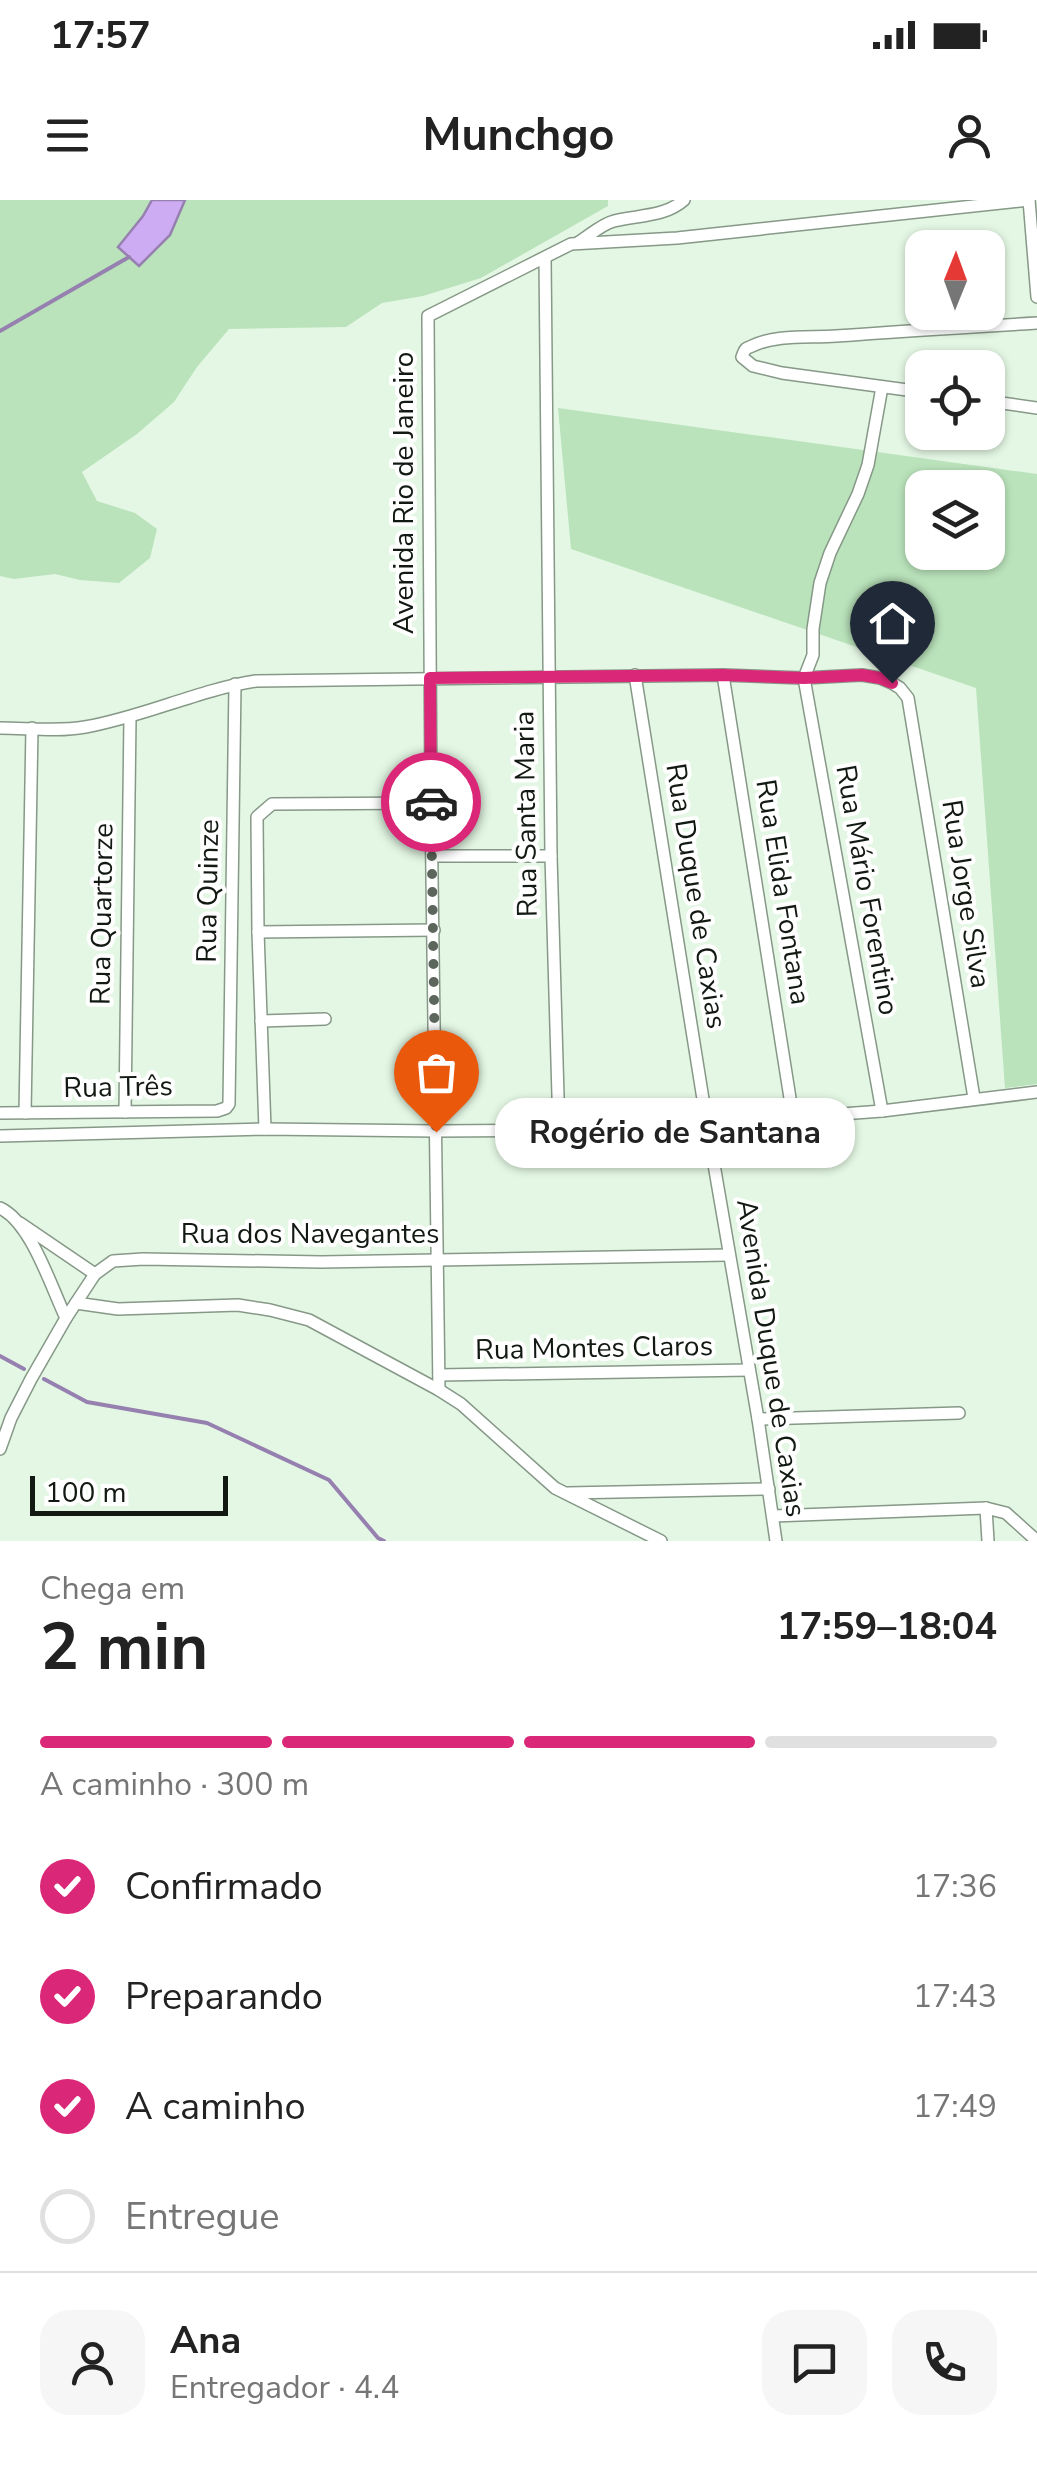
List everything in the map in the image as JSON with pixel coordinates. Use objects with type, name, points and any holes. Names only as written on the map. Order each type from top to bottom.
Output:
[{"type":"street","points":[[576,244],[610,222],[647,216],[676,207],[684,200]]},
{"type":"street","points":[[545,258],[572,244],[676,238],[1029,200],[1037,297]]},
{"type":"street","name":"Avenida Rio de Janeiro","points":[[439,1390],[428,316],[545,258]]},
{"type":"street","name":"Rua Santa Maria","points":[[545,258],[559,1130]]},
{"type":"street","points":[[905,389],[782,373],[753,366],[742,357],[751,346],[787,339],[1037,323]]},
{"type":"street","points":[[0,728],[81,728],[256,681],[636,675],[804,678],[813,655],[820,584],[868,465],[882,386]]},
{"type":"street","points":[[1005,403],[1037,408]]},
{"type":"street","name":"Rua Duque de Caxias","points":[[636,675],[707,1124]]},
{"type":"street","name":"Rua Elida Fontana","points":[[723,675],[793,1117]]},
{"type":"street","name":"Rua Jorge Silva","points":[[804,678],[880,678],[900,688],[908,698],[974,1098]]},
{"type":"street","name":"Rua Mário Forentino","points":[[804,678],[882,1110]]},
{"type":"street","name":"Rua Quinze","points":[[230,1099],[236,684]]},
{"type":"street","name":"Rua Quartorze","points":[[125,1112],[130,717]]},
{"type":"street","points":[[25,1113],[32,728]]},
{"type":"street","points":[[265,1129],[257,817],[272,804],[431,803]]},
{"type":"street","points":[[433,856],[552,856]]},
{"type":"street","points":[[258,932],[434,930]]},
{"type":"street","points":[[261,1020],[325,1019]]},
{"type":"street","points":[[0,1136],[265,1129],[559,1130],[707,1124],[1037,1092]]},
{"type":"street","name":"Rua Três","points":[[0,1113],[217,1111],[226,1108],[230,1099]]},
{"type":"street","name":"Avenida Duque de Caxias","points":[[707,1124],[776,1541]]},
{"type":"street","points":[[0,1208],[18,1222],[66,1318]]},
{"type":"street","points":[[0,1449],[11,1418],[95,1274],[18,1222]]},
{"type":"street","name":"Rua dos Navegantes","points":[[95,1274],[113,1261],[122,1260],[321,1262],[729,1255]]},
{"type":"street","points":[[76,1303],[118,1309],[238,1305],[309,1320],[439,1390],[478,1417],[564,1494],[662,1541]]},
{"type":"street","name":"Rua Montes Claros","points":[[438,1376],[749,1370]]},
{"type":"street","points":[[758,1419],[959,1412]]},
{"type":"street","points":[[564,1494],[769,1490]]},
{"type":"street","points":[[986,1508],[988,1541]]},
{"type":"street","points":[[773,1516],[986,1508],[1006,1513],[1037,1540]]},
{"type":"green space","points":[[0,200],[608,200],[608,206],[481,278],[423,296],[382,303],[346,327],[229,329],[174,402],[137,434],[82,472],[97,501],[135,513],[157,529],[150,558],[119,583],[55,574],[14,579],[0,576]]},
{"type":"green space","points":[[558,408],[1037,474],[1037,1084],[1005,1088],[976,688],[571,549]]},
{"type":"shaded area","points":[[152,200],[185,200],[170,235],[139,266],[118,247]]},
{"type":"waterway","points":[[0,331],[129,257]]},
{"type":"waterway","points":[[0,1356],[24,1369]]},
{"type":"waterway","points":[[44,1379],[87,1402],[207,1423],[329,1480],[384,1541]]},
{"type":"way so far","points":[[431,802],[436,1132]]},
{"type":"place","name":"Rogério de Santana","points":[[436,1132]]},
{"type":"route","points":[[431,802],[430,678],[862,675],[892,683]]}]
